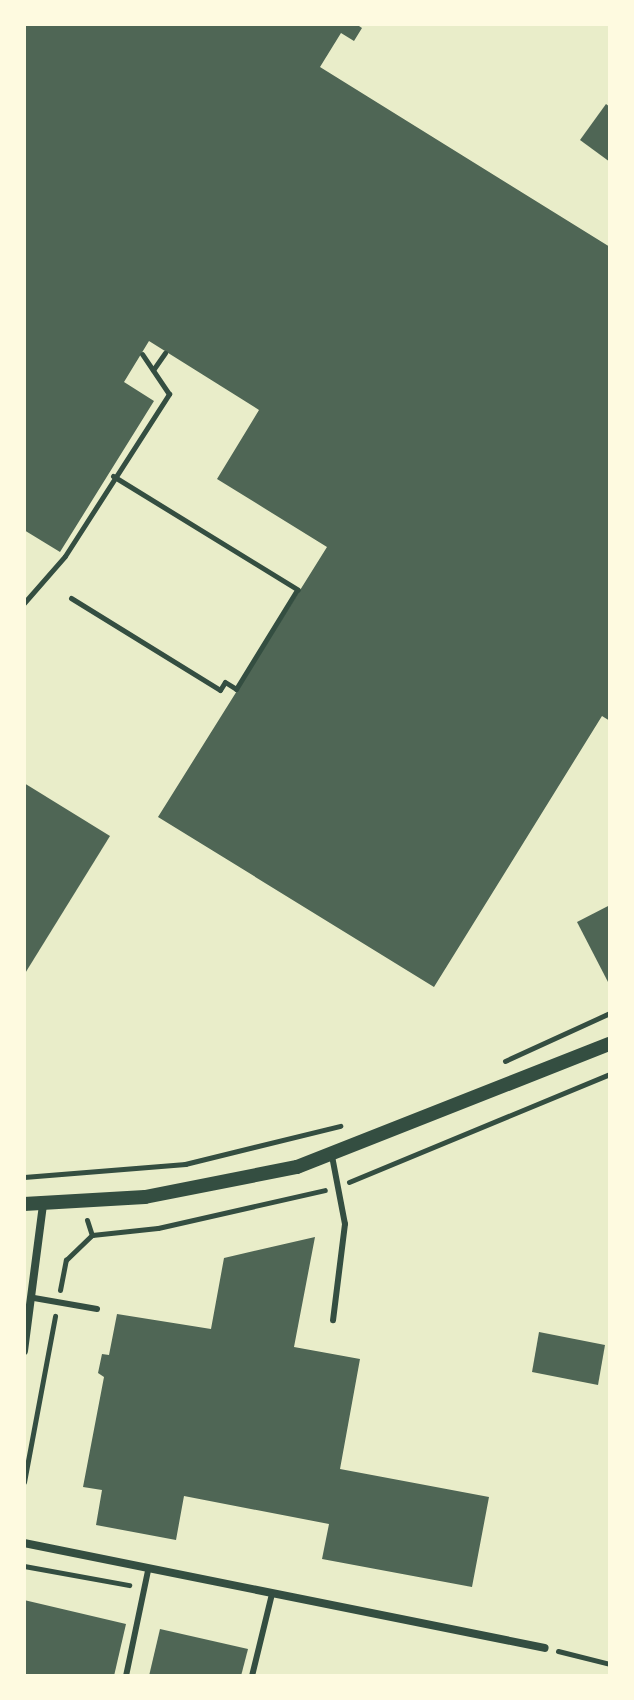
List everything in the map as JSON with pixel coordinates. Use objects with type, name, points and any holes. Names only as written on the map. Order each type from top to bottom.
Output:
[{"type":"street","points":[[24,1204],[178,1192],[332,1156],[610,1044]]},
{"type":"street","points":[[24,1351],[34,1298],[43,1204]]},
{"type":"street","points":[[24,1543],[148,1571],[545,1648]]},
{"type":"lane","points":[[332,1156],[345,1224],[333,1320]]},
{"type":"lane","points":[[34,1298],[97,1309]]},
{"type":"lane","points":[[126,1676],[148,1571]]},
{"type":"lane","points":[[252,1676],[272,1594]]},
{"type":"path","points":[[153,370],[165,353]]},
{"type":"path","points":[[24,603],[65,556],[113,476],[169,394],[142,354]]},
{"type":"path","points":[[71,598],[220,690],[225,682],[236,689],[298,590],[113,476]]},
{"type":"path","points":[[493,1066],[610,1013]]},
{"type":"path","points":[[24,1177],[185,1164],[345,1124]]},
{"type":"path","points":[[24,1482],[66,1260],[92,1235]]},
{"type":"path","points":[[545,1648],[610,1664]]},
{"type":"building","points":[[24,24],[356,24],[362,28],[354,41],[341,33],[320,67],[610,247],[610,721],[602,716],[434,987],[158,817],[327,547],[217,479],[259,410],[149,341],[124,382],[154,401],[60,552],[24,530]]},
{"type":"building","points":[[606,104],[610,107],[610,162],[580,140]]},
{"type":"building","points":[[24,783],[110,836],[24,975]]},
{"type":"building","points":[[610,905],[610,980],[608,982],[577,922]]},
{"type":"building","points":[[315,1237],[294,1347],[360,1359],[340,1469],[489,1497],[472,1587],[322,1559],[329,1524],[184,1496],[176,1540],[96,1525],[102,1490],[83,1487],[104,1377],[98,1373],[102,1354],[109,1355],[117,1314],[211,1329],[224,1258]]},
{"type":"building","points":[[539,1332],[605,1345],[598,1385],[532,1372]]},
{"type":"building","points":[[24,1600],[126,1624],[114,1676],[24,1676]]},
{"type":"building","points":[[160,1629],[248,1649],[241,1676],[149,1676]]}]
